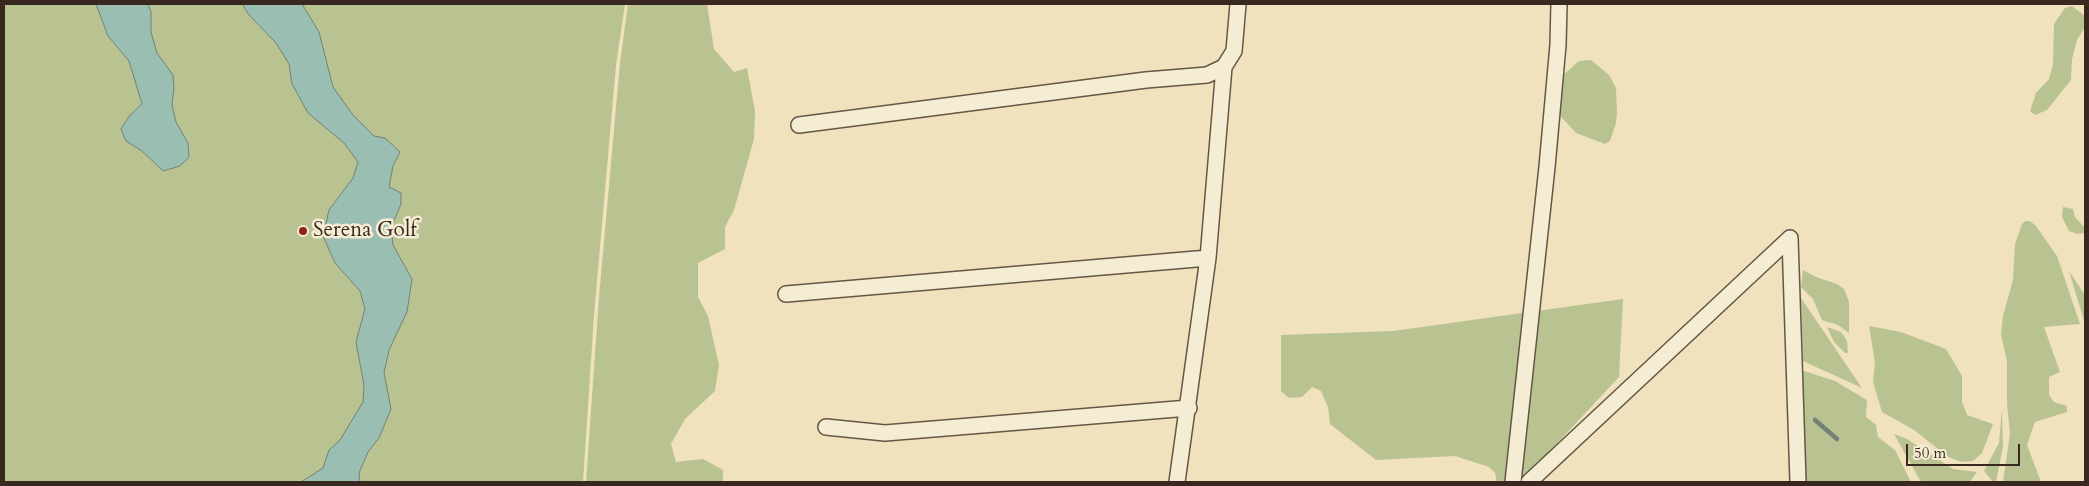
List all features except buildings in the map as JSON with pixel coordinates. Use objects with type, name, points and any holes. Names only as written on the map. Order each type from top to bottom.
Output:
[{"type":"street","points":[[1177,482],[1189,408],[1208,258],[1224,67],[1234,51],[1238,4]]},
{"type":"street","points":[[1513,482],[1558,45],[1559,4]]},
{"type":"street","points":[[798,125],[1146,80],[1207,75],[1224,67]]},
{"type":"street","points":[[1529,482],[1790,238],[1798,482]]},
{"type":"street","points":[[786,294],[1208,258]]},
{"type":"street","points":[[826,427],[885,433],[1189,408]]},
{"type":"green space","name":"Serena Golf","points":[[4,4],[625,4],[616,65],[594,315],[583,482],[4,482]]},
{"type":"green space","points":[[628,4],[707,4],[714,49],[734,72],[747,68],[755,111],[754,139],[734,210],[725,227],[725,249],[698,263],[698,297],[708,316],[719,365],[715,391],[685,419],[671,444],[676,462],[703,459],[723,470],[723,482],[586,482],[599,297],[620,63]]},
{"type":"green space","points":[[2072,6],[2084,15],[2085,27],[2077,40],[2072,59],[2071,80],[2047,110],[2035,115],[2030,111],[2036,93],[2049,79],[2053,64],[2054,24],[2065,8]]},
{"type":"green space","points":[[1591,60],[1609,75],[1616,88],[1616,123],[1610,141],[1605,144],[1576,133],[1553,108],[1562,76],[1579,61]]},
{"type":"green space","points":[[2063,207],[2073,209],[2075,217],[2085,228],[2085,233],[2077,234],[2069,231],[2062,217]]},
{"type":"green space","points":[[2025,221],[2030,221],[2036,226],[2057,256],[2080,324],[2044,327],[2060,372],[2049,377],[2049,395],[2054,402],[2067,406],[2067,412],[2035,422],[2027,445],[2041,482],[2003,482],[2010,434],[2007,404],[2007,362],[2001,334],[2003,316],[2013,280],[2015,244],[2022,224]]},
{"type":"green space","points":[[1803,270],[1816,277],[1837,284],[1844,289],[1849,302],[1849,333],[1838,325],[1822,320],[1813,299],[1801,287]]},
{"type":"green space","points":[[2069,271],[2085,295],[2085,324]]},
{"type":"green space","points":[[1801,298],[1862,388],[1803,361]]},
{"type":"green space","points":[[1623,299],[1619,377],[1521,482],[1497,482],[1495,473],[1489,467],[1455,456],[1376,460],[1330,424],[1328,407],[1321,391],[1312,387],[1302,397],[1289,398],[1281,391],[1281,335],[1393,331]]},
{"type":"green space","points":[[1869,326],[1901,332],[1946,349],[1962,376],[1962,402],[1967,415],[1993,424],[1982,453],[1973,461],[1961,462],[1948,457],[1914,430],[1882,412],[1873,382],[1875,363]]},
{"type":"green space","points":[[1827,327],[1841,332],[1847,341],[1848,353],[1845,353],[1834,342]]},
{"type":"green space","points":[[1801,370],[1835,381],[1867,400],[1866,417],[1876,425],[1878,437],[1895,450],[1911,482],[1806,482]]},
{"type":"green space","points":[[2002,409],[2003,446],[1996,482],[1993,482],[1984,471],[1999,443]]},
{"type":"green space","points":[[1894,434],[1907,439],[1953,469],[1977,472],[1970,482],[1921,482]]},
{"type":"water","points":[[96,4],[148,4],[151,12],[151,32],[157,53],[173,75],[172,105],[176,122],[188,143],[189,157],[180,166],[163,171],[142,151],[126,141],[121,129],[130,115],[142,104],[129,61],[108,36]]},
{"type":"water","points":[[242,4],[302,4],[319,32],[333,87],[353,115],[374,136],[385,138],[400,152],[393,166],[389,187],[401,193],[401,204],[391,228],[393,245],[412,279],[407,312],[389,350],[384,373],[391,409],[379,438],[368,452],[359,473],[360,482],[301,482],[323,468],[329,450],[340,440],[363,402],[364,385],[356,342],[365,309],[360,291],[335,263],[323,236],[329,210],[353,178],[358,162],[344,143],[308,113],[292,84],[289,64],[276,43],[249,15]]},
{"type":"waterway","points":[[1815,420],[1837,439]]},
{"type":"place","name":"Serena Golf","points":[[303,231]]}]
